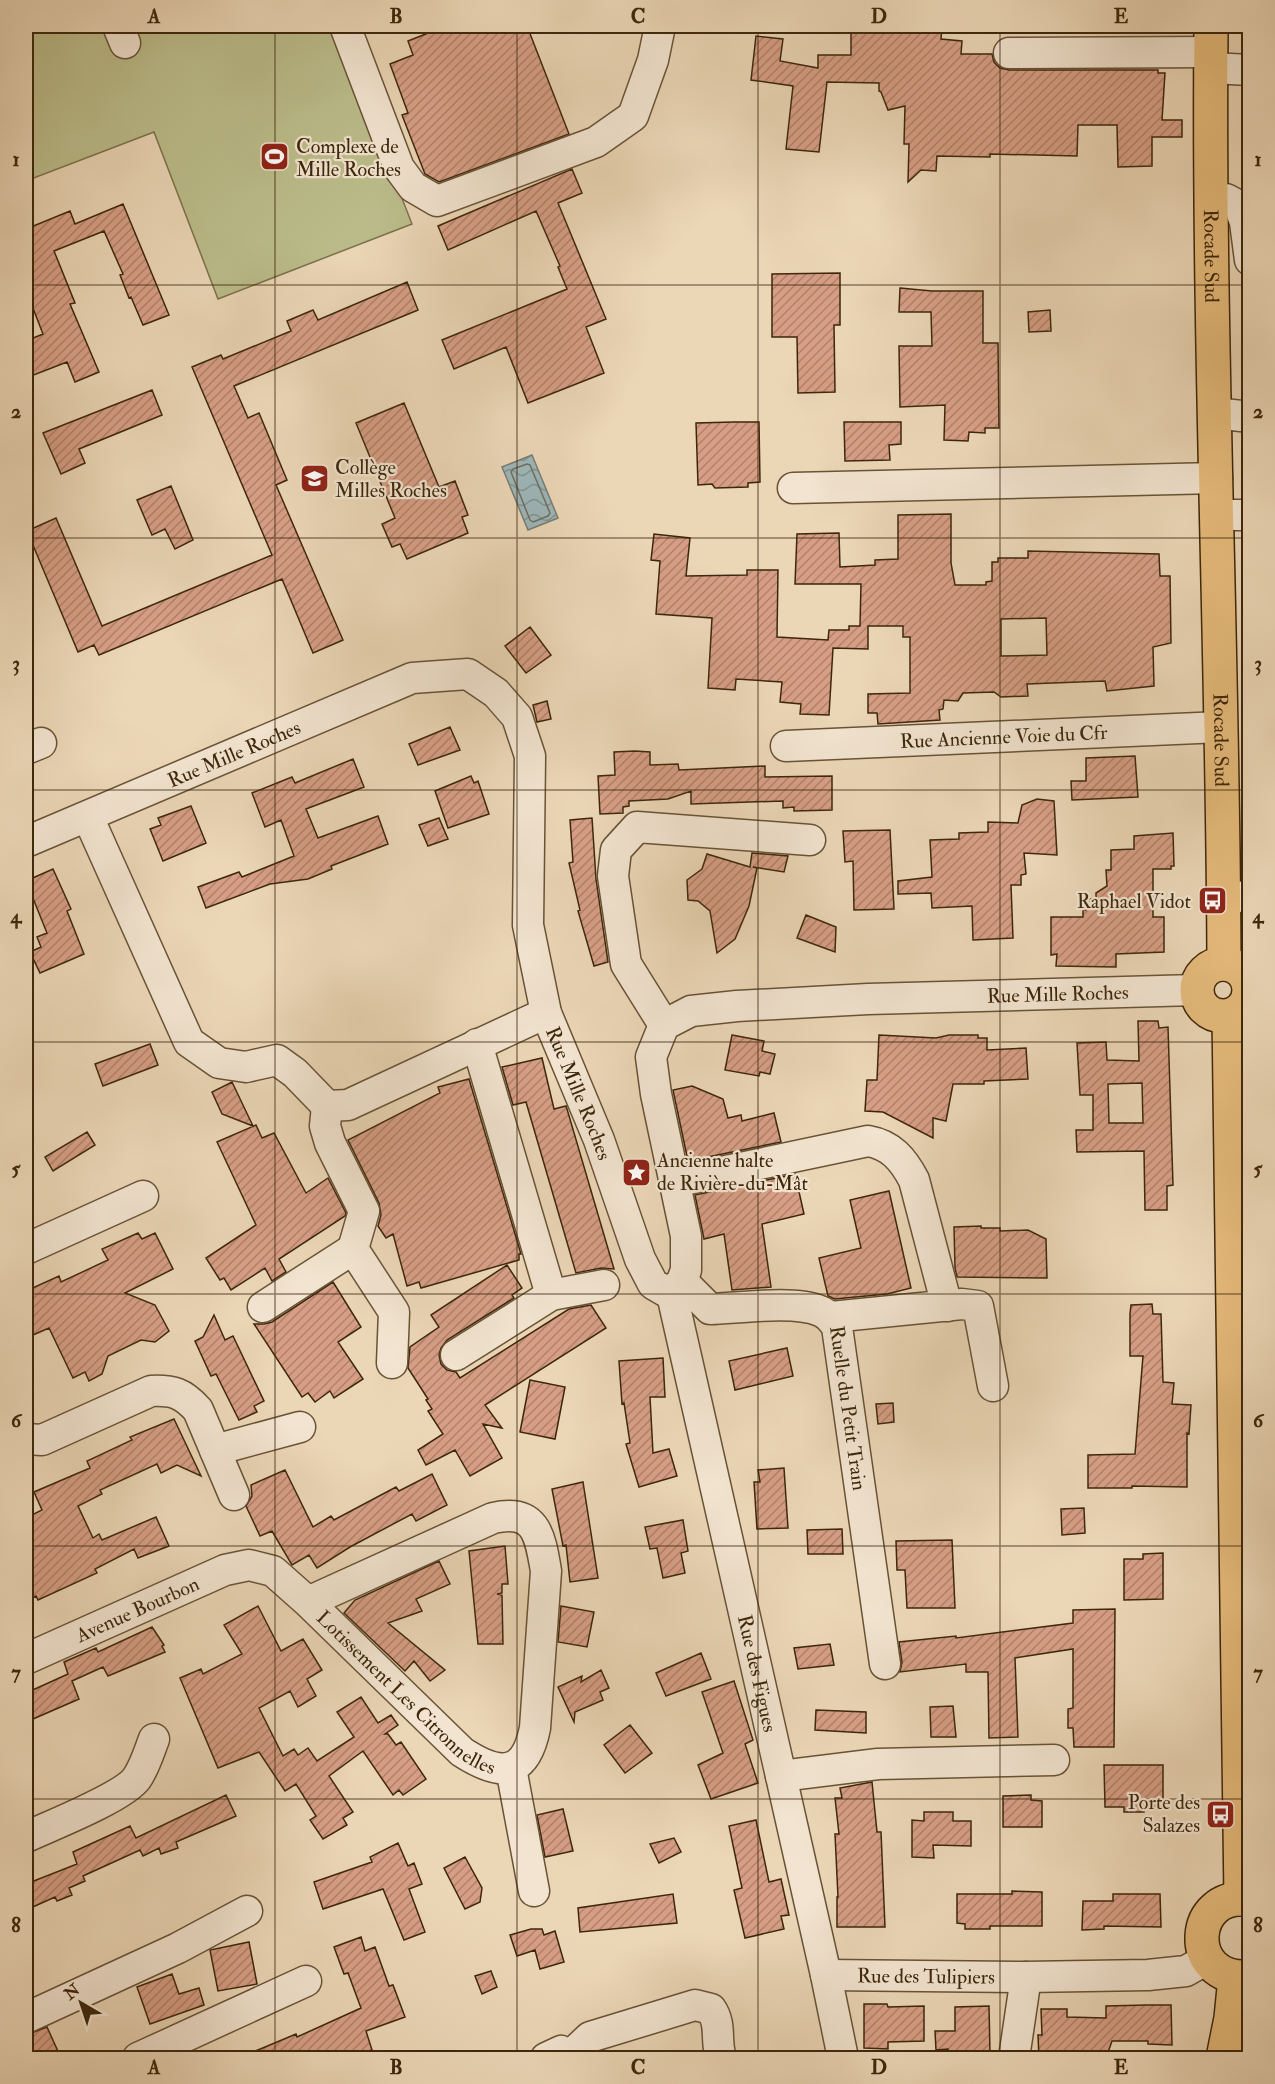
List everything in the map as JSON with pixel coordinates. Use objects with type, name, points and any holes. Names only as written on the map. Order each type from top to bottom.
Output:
[{"type":"main road","name":"Rocade Sud","points":[[1211,49],[1211,199],[1240,412],[1217,478],[1234,515],[1221,728],[1237,897],[1224,964]]},
{"type":"main road","points":[[1224,964],[1232,965],[1244,974],[1250,989],[1242,1009],[1229,1016],[1221,1017],[1206,1011],[1201,1005],[1196,990],[1202,974],[1216,965],[1224,964]]},
{"type":"main road","points":[[1223,2058],[1242,1977],[1224,1974],[1214,1968],[1202,1948],[1201,1936],[1204,1924],[1218,1906],[1230,1900],[1246,1899],[1229,1016]]},
{"type":"street","points":[[345,26],[399,168],[413,187],[437,201],[596,142],[633,116],[653,60],[660,26]]},
{"type":"street","points":[[1009,53],[1211,49],[1250,70]]},
{"type":"street","points":[[1211,199],[1226,199],[1239,206],[1245,222],[1250,260]]},
{"type":"street","points":[[793,488],[1217,478]]},
{"type":"street","name":"Rue Mille Roches","points":[[26,842],[412,678],[468,674],[496,693],[517,717],[530,756],[528,925],[546,1013],[599,1140],[640,1259],[653,1284],[665,1291],[676,1286]]},
{"type":"street","name":"Rue Ancienne Voie du Cfr","points":[[786,746],[1221,728]]},
{"type":"street","points":[[88,817],[189,1042],[219,1063],[246,1066],[277,1060],[295,1074],[327,1106],[348,1105],[546,1013]]},
{"type":"street","points":[[676,1286],[686,1270],[686,1236],[651,1057],[664,1025],[626,964],[612,876],[616,850],[637,827],[810,840]]},
{"type":"street","name":"Rue Mille Roches","points":[[664,1025],[691,1011],[737,1006],[868,999],[1196,990]]},
{"type":"street","points":[[477,1044],[551,1295]]},
{"type":"street","points":[[263,1307],[353,1249],[364,1211],[330,1143],[325,1126],[327,1106]]},
{"type":"street","points":[[674,1182],[867,1141],[881,1143],[894,1151],[914,1180],[947,1306]]},
{"type":"street","points":[[26,1249],[143,1196]]},
{"type":"street","points":[[353,1249],[393,1312],[392,1363]]},
{"type":"street","points":[[456,1355],[551,1295],[604,1285]]},
{"type":"street","name":"Ruelle du Petit Train","points":[[676,1286],[710,1310],[797,1306],[822,1312],[831,1317],[837,1327],[885,1664]]},
{"type":"street","name":"Rue des Figues","points":[[676,1286],[843,2058]]},
{"type":"street","points":[[831,1317],[947,1306],[978,1306],[993,1386]]},
{"type":"street","points":[[26,1439],[42,1440],[151,1391],[168,1390],[189,1400],[198,1410],[234,1495]]},
{"type":"street","points":[[215,1450],[300,1427]]},
{"type":"street","name":"Lotissement Les Citronnelles","points":[[249,1565],[273,1571],[308,1602],[462,1752],[481,1764],[496,1769],[510,1768],[524,1758],[531,1745],[535,1728],[546,1571],[542,1546],[533,1526],[524,1517],[509,1514],[493,1518],[308,1602]]},
{"type":"street","name":"Avenue Bourbon","points":[[26,1659],[225,1570],[249,1565]]},
{"type":"street","points":[[26,1837],[120,1793],[136,1780],[154,1739]]},
{"type":"street","points":[[781,1776],[878,1764],[1054,1760]]},
{"type":"street","name":"Lotissement Les Citronnelles","points":[[510,1768],[534,1891]]},
{"type":"street","points":[[26,2018],[178,1948],[247,1911]]},
{"type":"street","name":"Rue des Tulipiers","points":[[826,1975],[1026,1977],[1148,1975],[1186,1971],[1207,1959]]},
{"type":"street","name":"Rue des Tulipiers","points":[[1014,2058],[1026,1977]]},
{"type":"street","points":[[138,2058],[306,1981]]},
{"type":"street","points":[[563,2058],[590,2037],[695,2004],[711,2009],[716,2017],[719,2026],[717,2046],[721,2058]]},
{"type":"green space","name":"Complexe de Mille Roches","points":[[26,26],[335,26],[412,224],[218,299],[154,132],[26,181]]},
{"type":"water","points":[[532,455],[558,518],[528,530],[502,467]]},
{"type":"building","points":[[435,26],[527,26],[569,134],[439,182],[425,174],[402,115],[408,113],[390,64],[413,55],[408,41],[436,30]]},
{"type":"building","points":[[851,26],[942,26],[941,39],[962,41],[961,54],[992,54],[994,62],[1000,68],[1009,70],[1158,70],[1158,73],[1165,73],[1162,120],[1182,120],[1182,137],[1152,137],[1152,166],[1118,167],[1117,125],[1078,125],[1077,156],[990,154],[990,157],[937,156],[936,171],[921,170],[908,182],[909,144],[904,144],[905,106],[888,110],[879,91],[879,83],[827,82],[819,152],[786,149],[793,86],[751,80],[756,36],[783,39],[780,61],[818,68],[818,55],[851,55]]},
{"type":"building","points":[[572,169],[582,193],[558,203],[606,319],[586,327],[604,373],[528,403],[506,347],[454,369],[442,340],[567,289],[558,267],[560,266],[536,211],[448,250],[438,226]]},
{"type":"building","points":[[123,204],[169,315],[143,325],[131,297],[129,298],[120,275],[123,274],[104,231],[54,251],[75,303],[70,304],[99,372],[75,382],[67,362],[26,378],[26,341],[43,334],[26,290],[26,229],[70,211],[75,224]]},
{"type":"building","points":[[840,273],[840,325],[834,325],[835,392],[798,393],[797,337],[772,337],[772,274]]},
{"type":"building","points":[[407,282],[418,310],[234,386],[248,418],[259,413],[287,480],[276,485],[343,640],[313,653],[282,579],[99,655],[94,645],[78,652],[27,531],[56,518],[102,626],[272,555],[192,367],[221,355],[223,359],[291,331],[287,321],[313,310],[318,320]]},
{"type":"building","points":[[900,288],[932,291],[983,291],[983,343],[998,343],[999,428],[985,428],[985,433],[969,432],[968,441],[944,440],[945,405],[900,407],[899,346],[932,346],[931,312],[899,312]]},
{"type":"building","points":[[1050,310],[1051,331],[1029,332],[1028,312]]},
{"type":"building","points":[[152,390],[162,415],[79,449],[85,463],[61,474],[43,433]]},
{"type":"building","points":[[404,403],[439,487],[455,481],[468,515],[462,517],[468,533],[407,559],[400,544],[392,547],[382,524],[395,518],[356,423]]},
{"type":"building","points":[[759,422],[760,482],[748,483],[748,487],[715,488],[712,484],[698,485],[696,423]]},
{"type":"building","points":[[844,422],[901,422],[901,444],[889,445],[890,460],[845,461]]},
{"type":"building","points":[[171,486],[193,540],[175,549],[165,529],[152,535],[137,500]]},
{"type":"building","points":[[951,514],[951,563],[955,585],[986,585],[986,582],[992,581],[992,562],[998,562],[998,558],[1028,558],[1028,551],[1159,554],[1160,576],[1170,576],[1171,643],[1153,647],[1154,686],[1107,691],[1105,681],[1027,684],[1028,696],[1001,697],[994,692],[963,693],[958,701],[944,700],[943,709],[939,710],[940,720],[878,724],[877,713],[868,713],[868,694],[910,693],[910,637],[903,637],[903,626],[868,626],[868,649],[833,648],[829,715],[800,714],[801,704],[780,702],[782,682],[736,679],[735,690],[708,688],[712,618],[656,614],[660,561],[651,560],[654,534],[690,538],[686,576],[747,575],[747,570],[778,570],[777,637],[828,640],[829,630],[849,630],[849,626],[860,626],[861,584],[795,584],[797,534],[839,533],[840,567],[875,565],[875,560],[898,559],[898,515]],"holes":[[[1046,618],[1047,655],[1001,656],[1001,619]]]},
{"type":"building","points":[[530,627],[551,655],[526,673],[505,646]]},
{"type":"building","points":[[547,701],[551,719],[537,722],[533,705]]},
{"type":"building","points":[[450,727],[460,750],[418,765],[409,744]]},
{"type":"building","points":[[614,752],[650,752],[650,765],[678,764],[679,770],[765,766],[765,777],[832,776],[832,810],[794,811],[794,807],[783,808],[783,801],[691,804],[691,791],[668,799],[629,801],[629,806],[623,807],[623,813],[600,814],[598,776],[615,775]]},
{"type":"building","points":[[1135,756],[1138,797],[1072,800],[1071,781],[1086,781],[1086,758]]},
{"type":"building","points":[[353,759],[364,787],[306,809],[318,838],[378,816],[388,844],[331,866],[332,869],[308,879],[270,884],[206,908],[198,887],[239,872],[242,877],[294,856],[281,820],[265,827],[252,793],[292,777],[295,783]]},
{"type":"building","points":[[471,776],[474,783],[478,781],[489,814],[448,828],[435,791]]},
{"type":"building","points":[[1037,799],[1054,801],[1057,855],[1024,853],[1026,874],[1021,875],[1021,885],[1011,885],[1013,938],[973,940],[972,906],[932,908],[931,893],[898,894],[898,881],[932,877],[930,840],[959,839],[959,833],[988,832],[988,822],[1018,823],[1022,805]]},
{"type":"building","points":[[191,806],[206,843],[163,861],[150,829],[161,825],[158,818]]},
{"type":"building","points":[[439,818],[448,839],[428,846],[419,825]]},
{"type":"building","points":[[592,818],[596,879],[608,962],[594,966],[578,911],[580,910],[569,863],[573,862],[570,820]]},
{"type":"building","points":[[890,830],[894,909],[854,910],[853,861],[845,862],[843,831]]},
{"type":"building","points":[[1173,833],[1174,866],[1171,866],[1171,869],[1153,869],[1153,917],[1164,917],[1164,952],[1116,954],[1116,967],[1056,966],[1057,954],[1051,955],[1051,917],[1083,917],[1087,899],[1096,899],[1096,893],[1107,886],[1106,870],[1111,870],[1111,850],[1134,849],[1134,836]]},
{"type":"building","points":[[752,853],[788,856],[784,872],[753,867],[757,868],[749,906],[735,939],[717,953],[710,911],[698,901],[688,900],[687,880],[702,869],[707,854],[750,867]]},
{"type":"building","points":[[53,869],[71,909],[67,911],[84,954],[40,973],[30,952],[41,947],[37,937],[47,933],[26,881]]},
{"type":"building","points":[[806,915],[836,927],[835,952],[797,938]]},
{"type":"building","points":[[1138,1021],[1158,1021],[1159,1028],[1168,1027],[1173,1185],[1167,1186],[1167,1210],[1145,1210],[1144,1151],[1077,1152],[1076,1130],[1093,1130],[1093,1095],[1080,1095],[1077,1043],[1106,1042],[1107,1060],[1139,1061]],"holes":[[[1142,1083],[1143,1123],[1109,1123],[1108,1084]]]},
{"type":"building","points":[[732,1035],[764,1041],[762,1051],[775,1054],[770,1074],[760,1072],[759,1076],[725,1070]]},
{"type":"building","points":[[879,1035],[936,1038],[949,1035],[978,1035],[978,1038],[987,1038],[987,1050],[1026,1048],[1028,1079],[984,1081],[984,1084],[953,1084],[946,1121],[933,1118],[933,1138],[883,1112],[865,1111],[867,1080],[877,1080]]},
{"type":"building","points":[[150,1044],[158,1065],[103,1086],[95,1064]]},
{"type":"building","points":[[542,1058],[554,1109],[566,1106],[614,1269],[601,1268],[576,1273],[526,1102],[513,1105],[502,1067]]},
{"type":"building","points":[[469,1079],[521,1254],[519,1254],[519,1260],[421,1288],[419,1282],[407,1286],[393,1234],[386,1238],[378,1226],[381,1215],[379,1203],[348,1140],[440,1093],[438,1087]]},
{"type":"building","points":[[232,1082],[253,1126],[222,1114],[212,1092]]},
{"type":"building","points":[[692,1086],[723,1099],[728,1118],[741,1115],[742,1121],[774,1113],[781,1142],[688,1161],[673,1090]]},
{"type":"building","points":[[256,1125],[262,1138],[274,1133],[306,1193],[328,1178],[346,1213],[345,1216],[279,1259],[286,1272],[272,1281],[265,1268],[231,1290],[224,1278],[220,1280],[206,1258],[256,1225],[217,1142]]},
{"type":"building","points":[[87,1132],[95,1145],[53,1171],[45,1157]]},
{"type":"building","points":[[795,1174],[804,1214],[762,1224],[771,1287],[732,1290],[724,1234],[704,1239],[695,1195]]},
{"type":"building","points":[[889,1191],[911,1288],[887,1294],[835,1299],[828,1296],[819,1258],[861,1248],[850,1200]]},
{"type":"building","points":[[981,1226],[981,1228],[1000,1228],[1000,1231],[1028,1230],[1046,1239],[1047,1278],[957,1277],[954,1227]]},
{"type":"building","points":[[138,1233],[142,1239],[155,1233],[173,1269],[125,1293],[155,1305],[169,1331],[155,1342],[141,1340],[108,1356],[102,1374],[89,1381],[85,1372],[73,1378],[49,1328],[26,1338],[26,1291],[59,1276],[61,1282],[108,1260],[102,1249]]},
{"type":"building","points":[[507,1265],[522,1288],[512,1295],[514,1298],[447,1340],[439,1355],[441,1364],[447,1370],[456,1372],[460,1378],[569,1309],[591,1305],[606,1328],[485,1405],[502,1428],[483,1424],[502,1458],[470,1476],[455,1450],[426,1465],[418,1450],[443,1434],[428,1411],[432,1409],[426,1400],[428,1399],[408,1368],[410,1347],[439,1327],[431,1315]]},
{"type":"building","points":[[333,1282],[361,1327],[338,1342],[363,1379],[334,1398],[330,1391],[315,1402],[308,1393],[302,1397],[254,1324],[272,1322]]},
{"type":"building","points":[[1152,1304],[1153,1314],[1161,1314],[1163,1382],[1174,1383],[1172,1404],[1191,1405],[1189,1434],[1187,1433],[1187,1487],[1088,1488],[1088,1455],[1135,1454],[1143,1356],[1130,1356],[1131,1305]]},
{"type":"building","points":[[214,1315],[225,1340],[233,1336],[264,1401],[254,1406],[257,1412],[239,1420],[216,1374],[211,1376],[195,1341],[203,1337]]},
{"type":"building","points":[[787,1348],[793,1376],[735,1390],[729,1361]]},
{"type":"building","points":[[663,1358],[665,1397],[650,1397],[653,1453],[669,1449],[677,1476],[639,1487],[626,1444],[630,1443],[624,1403],[622,1404],[619,1361]]},
{"type":"building","points":[[530,1380],[565,1387],[555,1439],[520,1432]]},
{"type":"building","points":[[893,1403],[894,1422],[878,1424],[876,1404]]},
{"type":"building","points":[[174,1419],[201,1476],[177,1465],[161,1473],[157,1464],[100,1490],[102,1494],[78,1506],[93,1538],[99,1534],[102,1540],[156,1517],[169,1546],[138,1558],[134,1549],[95,1569],[97,1573],[38,1600],[36,1596],[26,1601],[26,1518],[42,1510],[34,1492],[90,1468],[87,1461],[132,1440],[130,1437]]},
{"type":"building","points":[[784,1468],[788,1528],[757,1529],[754,1482],[760,1482],[758,1470]]},
{"type":"building","points":[[285,1470],[313,1527],[331,1516],[334,1520],[396,1487],[399,1491],[432,1474],[447,1505],[416,1521],[412,1514],[350,1547],[317,1568],[309,1555],[292,1565],[272,1531],[260,1536],[246,1506],[252,1496],[251,1485]]},
{"type":"building","points":[[583,1482],[598,1578],[570,1582],[566,1545],[563,1546],[552,1489]]},
{"type":"building","points":[[1084,1508],[1085,1533],[1062,1535],[1061,1509]]},
{"type":"building","points":[[683,1520],[688,1551],[681,1553],[685,1573],[663,1578],[657,1548],[650,1549],[645,1527]]},
{"type":"building","points":[[842,1529],[843,1554],[808,1554],[807,1530]]},
{"type":"building","points":[[952,1540],[955,1608],[907,1608],[905,1570],[897,1570],[896,1541]]},
{"type":"building","points":[[505,1546],[508,1584],[502,1584],[502,1593],[497,1594],[502,1595],[503,1644],[478,1644],[469,1551]]},
{"type":"building","points":[[1163,1553],[1163,1599],[1124,1600],[1124,1559],[1143,1559],[1143,1554]]},
{"type":"building","points":[[439,1561],[450,1584],[416,1599],[422,1611],[388,1623],[445,1670],[430,1681],[414,1661],[405,1671],[344,1613],[355,1600]]},
{"type":"building","points":[[258,1606],[281,1651],[303,1639],[322,1670],[307,1679],[316,1696],[298,1707],[290,1691],[259,1708],[283,1756],[294,1749],[298,1755],[308,1748],[317,1761],[354,1737],[337,1712],[361,1697],[378,1723],[391,1715],[398,1725],[385,1734],[388,1734],[396,1745],[401,1742],[426,1779],[403,1795],[399,1790],[393,1795],[363,1751],[329,1776],[353,1812],[343,1818],[347,1825],[323,1839],[310,1820],[316,1816],[296,1784],[285,1791],[259,1752],[218,1768],[180,1678],[201,1669],[203,1674],[242,1654],[224,1625]]},
{"type":"building","points":[[561,1606],[594,1612],[587,1647],[558,1642]]},
{"type":"building","points":[[1115,1609],[1114,1747],[1074,1747],[1073,1728],[1068,1728],[1068,1709],[1073,1708],[1073,1649],[1015,1658],[1018,1737],[989,1738],[988,1672],[966,1672],[966,1664],[900,1672],[902,1662],[899,1642],[956,1636],[956,1638],[1073,1623],[1073,1610]]},
{"type":"building","points":[[152,1627],[164,1645],[162,1646],[165,1652],[108,1676],[103,1667],[72,1681],[79,1699],[26,1722],[26,1693],[68,1674],[64,1662],[96,1648],[98,1652]]},
{"type":"building","points":[[830,1644],[834,1665],[798,1669],[794,1648]]},
{"type":"building","points":[[701,1653],[711,1679],[666,1696],[656,1673]]},
{"type":"building","points":[[601,1670],[609,1688],[600,1692],[603,1700],[575,1712],[574,1722],[558,1687],[582,1676],[581,1682]]},
{"type":"building","points":[[734,1681],[753,1740],[745,1744],[758,1783],[711,1799],[698,1765],[723,1753],[702,1692]]},
{"type":"building","points":[[953,1706],[956,1737],[931,1737],[930,1707]]},
{"type":"building","points":[[816,1710],[866,1712],[866,1733],[815,1730]]},
{"type":"building","points":[[630,1725],[652,1753],[625,1773],[604,1745]]},
{"type":"building","points":[[1104,1765],[1163,1765],[1163,1806],[1144,1807],[1144,1812],[1124,1812],[1124,1807],[1105,1807]]},
{"type":"building","points":[[872,1782],[877,1832],[881,1832],[885,1927],[837,1927],[835,1834],[839,1834],[835,1798],[842,1798],[840,1788]]},
{"type":"building","points":[[226,1795],[236,1816],[176,1842],[178,1848],[161,1854],[159,1848],[143,1856],[140,1850],[83,1876],[85,1881],[69,1888],[72,1895],[57,1901],[55,1897],[26,1910],[26,1884],[77,1864],[73,1852],[130,1826],[136,1838]]},
{"type":"building","points":[[1031,1795],[1031,1800],[1042,1801],[1042,1827],[1003,1827],[1003,1796]]},
{"type":"building","points":[[563,1809],[573,1851],[545,1857],[537,1815]]},
{"type":"building","points":[[924,1812],[953,1812],[953,1821],[971,1821],[971,1846],[933,1845],[934,1858],[912,1857],[912,1820],[924,1821]]},
{"type":"building","points":[[756,1820],[769,1882],[781,1879],[789,1915],[781,1916],[784,1929],[745,1938],[734,1890],[742,1888],[729,1826]]},
{"type":"building","points":[[674,1838],[681,1852],[659,1863],[650,1844]]},
{"type":"building","points":[[398,1843],[408,1866],[414,1863],[422,1884],[409,1889],[425,1932],[404,1940],[383,1889],[323,1909],[314,1882],[372,1862],[370,1857]]},
{"type":"building","points":[[465,1857],[482,1888],[480,1902],[465,1909],[444,1868]]},
{"type":"building","points":[[1012,1891],[1042,1892],[1042,1926],[990,1926],[990,1929],[965,1929],[965,1924],[957,1923],[957,1894],[1012,1894]]},
{"type":"building","points":[[673,1894],[677,1923],[580,1932],[578,1908]]},
{"type":"building","points":[[1113,1894],[1160,1894],[1161,1927],[1104,1926],[1104,1929],[1082,1930],[1083,1901],[1113,1901]]},
{"type":"building","points":[[531,1929],[542,1929],[544,1935],[555,1931],[564,1962],[540,1969],[535,1950],[517,1956],[510,1935]]},
{"type":"building","points":[[361,1937],[365,1951],[375,1947],[389,1986],[393,1985],[405,2017],[366,2031],[372,2050],[356,2055],[358,2058],[239,2058],[296,2034],[297,2037],[361,2008],[348,1973],[344,1974],[334,1947]]},
{"type":"building","points":[[249,1942],[257,1984],[218,1991],[210,1950]]},
{"type":"building","points":[[491,1971],[497,1987],[482,1994],[475,1976]]},
{"type":"building","points":[[172,1974],[179,1994],[199,1988],[204,2005],[150,2024],[137,1987]]},
{"type":"building","points":[[864,2004],[887,2004],[888,2007],[924,2006],[924,2041],[888,2042],[888,2049],[864,2048]]},
{"type":"building","points":[[1171,2005],[1172,2045],[1148,2044],[1148,2041],[1112,2041],[1106,2058],[1039,2058],[1038,2035],[1042,2035],[1041,2009],[1067,2009],[1067,2017],[1106,2018],[1106,2006]]},
{"type":"building","points":[[989,2006],[990,2053],[936,2050],[935,2031],[955,2031],[955,2007]]},
{"type":"building","points":[[47,2027],[61,2058],[26,2058],[26,2035]]},
{"type":"place","name":"Complexe de Mille Roches","points":[[275,157]]},
{"type":"place","name":"Collège Milles Roches","points":[[314,479]]},
{"type":"place","name":"Raphael Vidot","points":[[1212,901]]},
{"type":"place","name":"Ancienne halte de Rivière-du-Mât","points":[[636,1172]]},
{"type":"place","name":"Porte des Salazes","points":[[1221,1814]]}]
